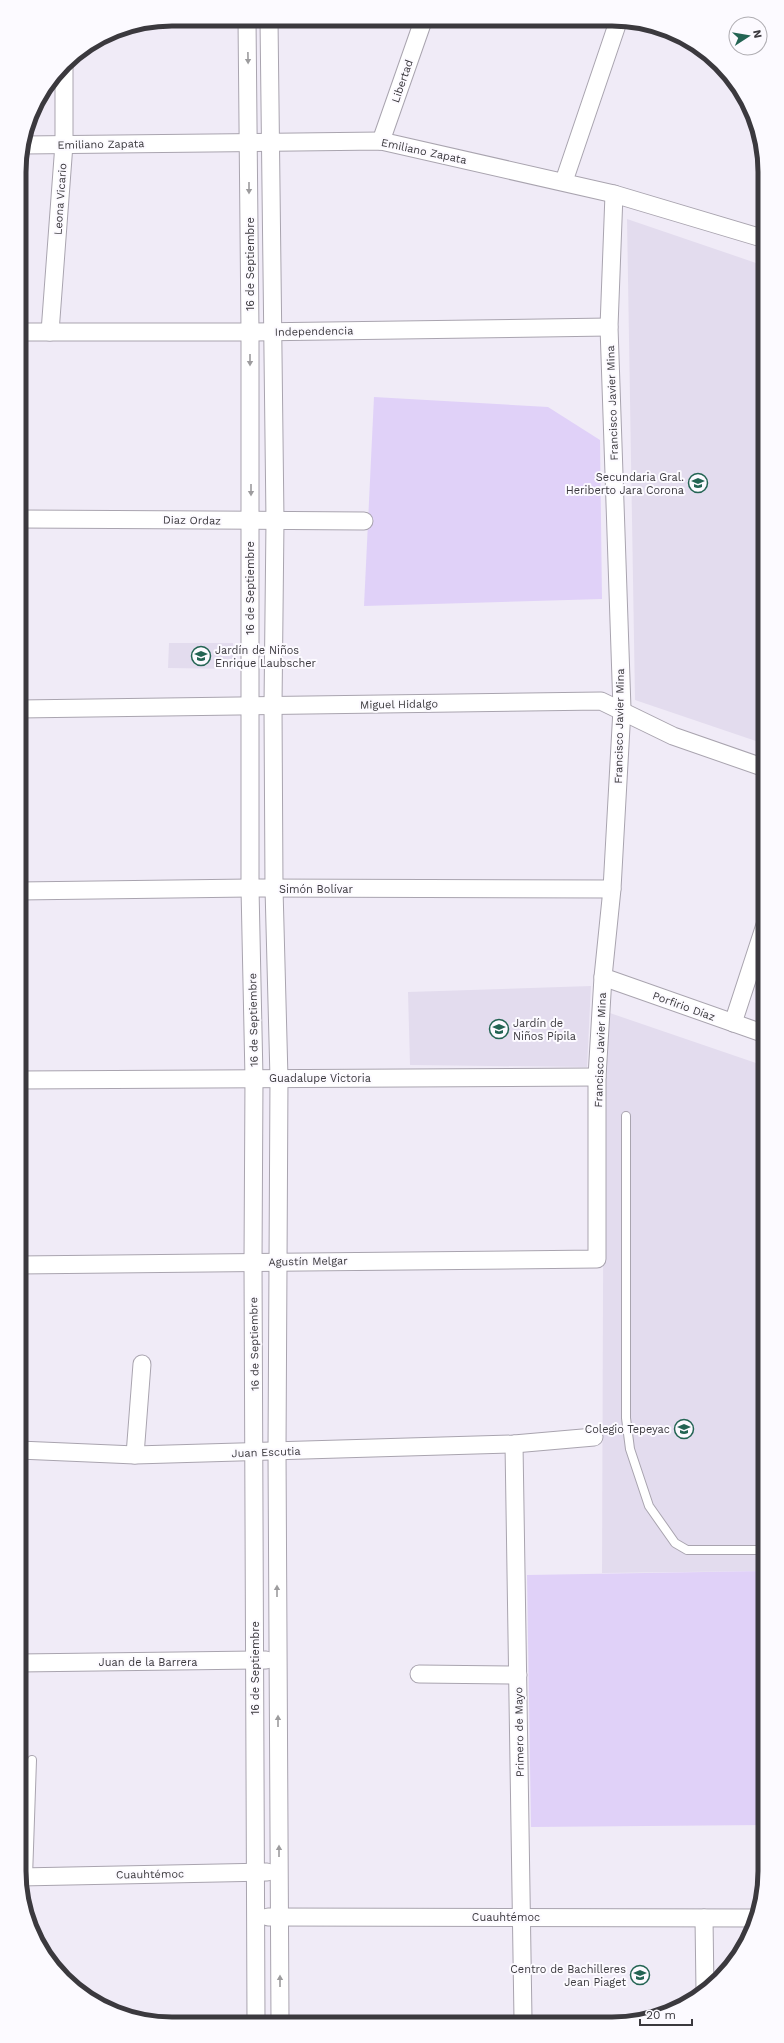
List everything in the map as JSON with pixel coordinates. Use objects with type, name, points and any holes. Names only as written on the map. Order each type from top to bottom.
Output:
[{"type":"street","name":"16 de Septiembre","points":[[247,26],[251,520],[249,705],[250,888],[254,1078],[252,1262],[255,1452],[256,2017]]},
{"type":"street","name":"16 de Septiembre","points":[[269,26],[272,142],[275,521],[273,705],[274,888],[279,1078],[276,1452],[280,2017]]},
{"type":"street","name":"Libertad","points":[[381,141],[421,26]]},
{"type":"street","points":[[564,182],[617,26]]},
{"type":"street","name":"Leona Vicario","points":[[50,332],[64,144],[64,74]]},
{"type":"street","name":"Emiliano Zapata","points":[[29,145],[381,141],[614,194],[758,237]]},
{"type":"street","name":"Francisco Javier Mina","points":[[597,1259],[597,1077],[603,977],[612,889],[622,709],[610,327],[614,194]]},
{"type":"street","name":"Independencia","points":[[26,332],[273,332],[610,327]]},
{"type":"street","name":"Diaz Ordaz","points":[[26,519],[364,521]]},
{"type":"street","name":"Miguel Hidalgo","points":[[26,709],[601,701],[622,709],[673,736],[758,766]]},
{"type":"street","name":"Simón Bolívar","points":[[26,891],[250,888],[612,889]]},
{"type":"street","points":[[733,1023],[758,946]]},
{"type":"street","name":"Porfirio Díaz","points":[[603,977],[758,1032]]},
{"type":"street","name":"Guadalupe Victoria","points":[[26,1080],[597,1077]]},
{"type":"street","name":"Agustín Melgar","points":[[26,1265],[277,1261],[597,1259]]},
{"type":"street","points":[[135,1455],[142,1364]]},
{"type":"street","name":"Juan Escutia","points":[[26,1450],[135,1455],[276,1452],[514,1444],[594,1437]]},
{"type":"street","name":"Primero de Mayo","points":[[514,1444],[523,2017]]},
{"type":"street","name":"Juan de la Barrera","points":[[26,1663],[278,1660]]},
{"type":"street","points":[[419,1674],[518,1675]]},
{"type":"street","name":"Cuauhtémoc","points":[[26,1877],[279,1872]]},
{"type":"street","name":"Cuauhtémoc","points":[[256,1917],[522,1916],[750,1918]]},
{"type":"street","points":[[704,1918],[705,1984]]},
{"type":"lane","points":[[626,1116],[626,1418],[633,1456],[649,1506],[675,1543],[687,1550],[758,1550]]},
{"type":"lane","points":[[26,1848],[32,1760]]},
{"type":"shaded area","name":"Secundaria Gral. Heriberto Jara Corona","points":[[627,219],[758,264],[758,742],[635,700]]},
{"type":"shaded area","points":[[374,397],[548,407],[600,440],[602,599],[364,606]]},
{"type":"shaded area","name":"Jardín de Niños Enrique Laubscher","points":[[169,643],[233,643],[233,669],[168,668]]},
{"type":"shaded area","name":"Jardín de Niños Pípila","points":[[591,986],[587,1067],[410,1065],[408,992]]},
{"type":"shaded area","name":"Colegio Tepeyac","points":[[604,1011],[758,1064],[758,1571],[602,1573]]},
{"type":"shaded area","points":[[758,1571],[758,1825],[531,1827],[527,1575]]},
{"type":"place","name":"Secundaria Gral. Heriberto Jara Corona","points":[[698,483]]},
{"type":"place","name":"Jardín de Niños Enrique Laubscher","points":[[201,656]]},
{"type":"place","name":"Jardín de Niños Pípila","points":[[499,1029]]},
{"type":"place","name":"Colegio Tepeyac","points":[[684,1429]]},
{"type":"place","name":"Centro de Bachilleres Jean Piaget","points":[[640,1975]]}]
